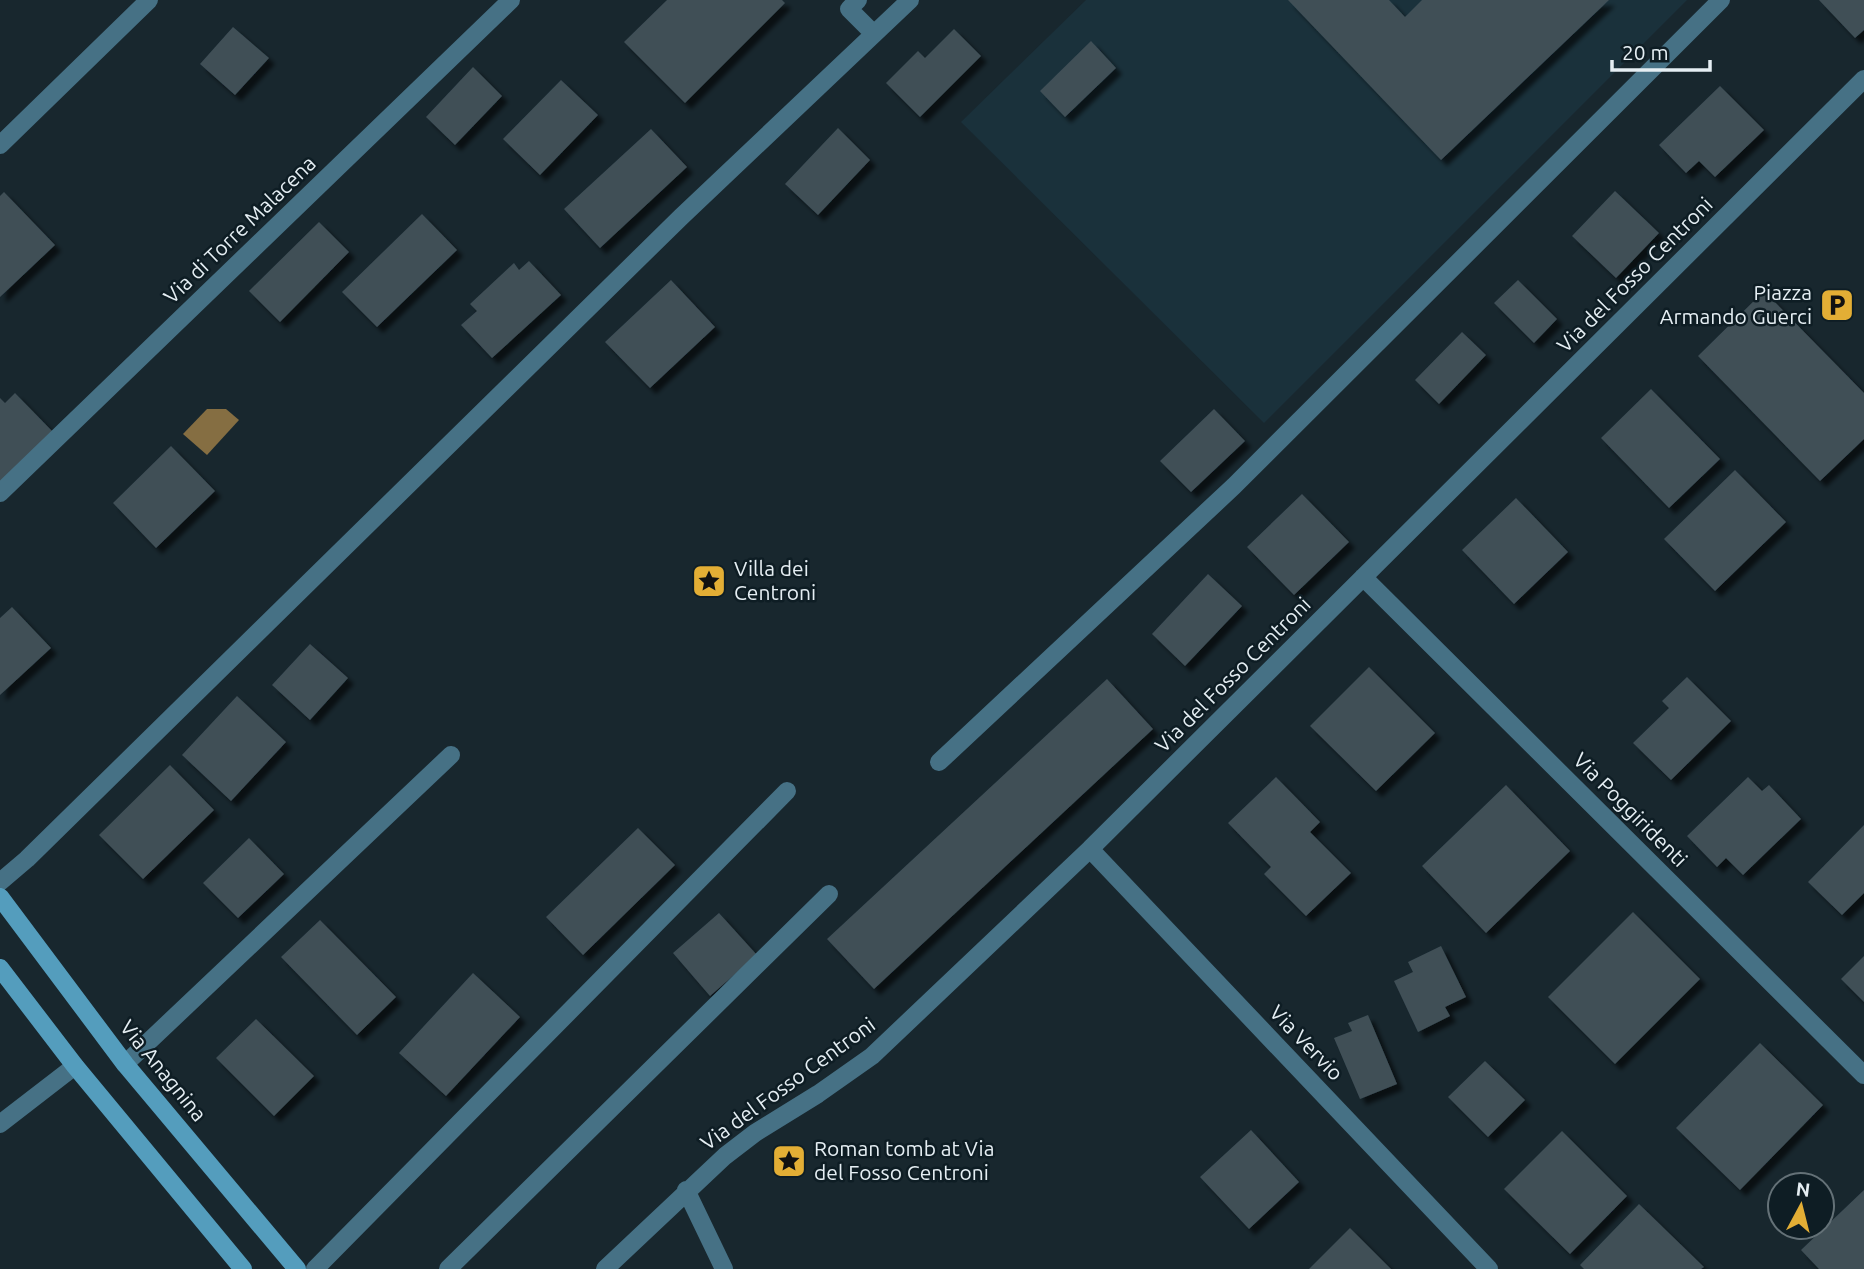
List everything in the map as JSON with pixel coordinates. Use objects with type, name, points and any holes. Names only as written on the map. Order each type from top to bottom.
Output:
[{"type":"main road","name":"Via Anagnina","points":[[0,897],[125,1064],[297,1269]]},
{"type":"main road","points":[[0,968],[75,1066],[243,1269]]},
{"type":"street","points":[[0,145],[149,0]]},
{"type":"street","name":"Via di Torre Malacena","points":[[0,493],[511,0]]},
{"type":"street","points":[[858,0],[849,9],[874,34]]},
{"type":"street","points":[[0,882],[27,859],[681,217],[910,0]]},
{"type":"street","points":[[939,762],[1234,486],[1721,0]]},
{"type":"street","name":"Via del Fosso Centroni","points":[[605,1269],[686,1190],[755,1133],[872,1056],[1090,849],[1864,79]]},
{"type":"street","name":"Via Poggiridenti","points":[[1363,577],[1864,1075]]},
{"type":"street","points":[[125,1064],[452,755]]},
{"type":"street","points":[[315,1269],[787,791]]},
{"type":"street","name":"Via Vervio","points":[[1090,849],[1489,1269]]},
{"type":"street","points":[[448,1269],[829,894]]},
{"type":"street","points":[[0,1124],[75,1066]]},
{"type":"street","points":[[686,1190],[724,1269]]},
{"type":"shaded area","points":[[1086,0],[1687,0],[1264,423],[961,122]]},
{"type":"shaded area","points":[[207,409],[226,409],[239,420],[207,455],[183,434]]},
{"type":"building","points":[[667,0],[782,0],[785,3],[685,103],[624,42]]},
{"type":"building","points":[[1288,0],[1389,0],[1405,17],[1422,0],[1609,0],[1441,160]]},
{"type":"building","points":[[1819,0],[1864,0],[1864,30],[1855,38]]},
{"type":"building","points":[[233,27],[269,58],[235,95],[200,64]]},
{"type":"building","points":[[954,29],[981,56],[920,117],[886,83],[918,51],[925,58]]},
{"type":"building","points":[[1091,41],[1116,68],[1065,117],[1040,91]]},
{"type":"building","points":[[473,67],[502,96],[455,145],[426,117]]},
{"type":"building","points":[[561,80],[598,115],[540,175],[503,139]]},
{"type":"building","points":[[1720,86],[1764,130],[1715,177],[1699,161],[1686,173],[1659,145]]},
{"type":"building","points":[[838,128],[870,160],[818,215],[785,184]]},
{"type":"building","points":[[651,129],[687,167],[600,248],[564,209]]},
{"type":"building","points":[[1615,191],[1659,233],[1616,278],[1572,236]]},
{"type":"building","points":[[4,192],[55,245],[0,297],[0,196]]},
{"type":"building","points":[[422,214],[457,250],[377,327],[342,292]]},
{"type":"building","points":[[319,222],[349,252],[280,322],[249,291]]},
{"type":"building","points":[[529,261],[561,295],[492,358],[461,325],[477,311],[470,304],[514,263],[519,270]]},
{"type":"building","points":[[671,280],[715,327],[650,388],[605,342]]},
{"type":"building","points":[[1518,280],[1557,319],[1534,343],[1494,303]]},
{"type":"building","points":[[1764,291],[1864,393],[1864,439],[1820,481],[1698,356]]},
{"type":"building","points":[[1462,332],[1486,355],[1439,404],[1415,380]]},
{"type":"building","points":[[1651,389],[1720,459],[1669,508],[1601,438]]},
{"type":"building","points":[[15,393],[54,433],[0,485],[0,398],[5,403]]},
{"type":"building","points":[[1214,409],[1245,441],[1191,492],[1160,461]]},
{"type":"building","points":[[171,446],[215,491],[156,548],[113,503]]},
{"type":"building","points":[[1735,470],[1786,522],[1715,591],[1664,539]]},
{"type":"building","points":[[1302,494],[1349,542],[1294,595],[1247,547]]},
{"type":"building","points":[[1516,498],[1568,552],[1514,604],[1462,550]]},
{"type":"building","points":[[1208,574],[1242,606],[1185,666],[1152,634]]},
{"type":"building","points":[[12,607],[51,648],[0,695],[0,618]]},
{"type":"building","points":[[310,644],[348,678],[310,720],[272,685]]},
{"type":"building","points":[[1369,667],[1435,733],[1376,791],[1310,726]]},
{"type":"building","points":[[1687,677],[1731,721],[1671,780],[1633,743],[1669,708],[1662,701]]},
{"type":"building","points":[[1107,679],[1153,729],[874,989],[827,939]]},
{"type":"building","points":[[237,696],[286,742],[231,801],[182,755]]},
{"type":"building","points":[[170,765],[214,810],[143,879],[99,835]]},
{"type":"building","points":[[1276,777],[1320,822],[1310,832],[1351,873],[1306,916],[1264,874],[1271,867],[1228,823]]},
{"type":"building","points":[[1748,777],[1762,791],[1769,785],[1801,819],[1743,875],[1726,858],[1717,867],[1687,836]]},
{"type":"building","points":[[1506,785],[1570,851],[1486,933],[1422,866]]},
{"type":"building","points":[[1864,825],[1864,893],[1842,915],[1808,882]]},
{"type":"building","points":[[638,828],[675,865],[583,955],[546,917]]},
{"type":"building","points":[[249,838],[284,874],[238,918],[203,883]]},
{"type":"building","points":[[1633,912],[1700,979],[1615,1064],[1548,997]]},
{"type":"building","points":[[719,913],[757,955],[710,996],[673,953]]},
{"type":"building","points":[[320,920],[396,997],[357,1035],[281,957]]},
{"type":"building","points":[[1441,946],[1466,997],[1445,1007],[1450,1016],[1418,1032],[1394,981],[1413,972],[1408,962]]},
{"type":"building","points":[[1864,956],[1864,1002],[1841,979]]},
{"type":"building","points":[[473,973],[520,1017],[446,1096],[399,1053]]},
{"type":"building","points":[[1368,1015],[1397,1084],[1360,1099],[1334,1038],[1352,1031],[1348,1023]]},
{"type":"building","points":[[256,1019],[314,1076],[274,1116],[216,1058]]},
{"type":"building","points":[[1760,1043],[1823,1105],[1740,1190],[1676,1128]]},
{"type":"building","points":[[1485,1061],[1525,1100],[1488,1137],[1448,1097]]},
{"type":"building","points":[[1251,1130],[1299,1182],[1249,1229],[1200,1177]]},
{"type":"building","points":[[1562,1131],[1627,1196],[1570,1254],[1504,1189]]},
{"type":"building","points":[[1864,1190],[1864,1269],[1819,1269],[1801,1250],[1810,1241],[1836,1241],[1836,1217]]},
{"type":"building","points":[[1639,1204],[1704,1267],[1584,1269],[1580,1265]]},
{"type":"building","points":[[1350,1228],[1391,1269],[1309,1269]]},
{"type":"place","name":"Piazza Armando Guerci","points":[[1837,305]]},
{"type":"place","name":"Villa dei Centroni","points":[[709,581]]},
{"type":"place","name":"Roman tomb at Via del Fosso Centroni","points":[[789,1161]]}]
